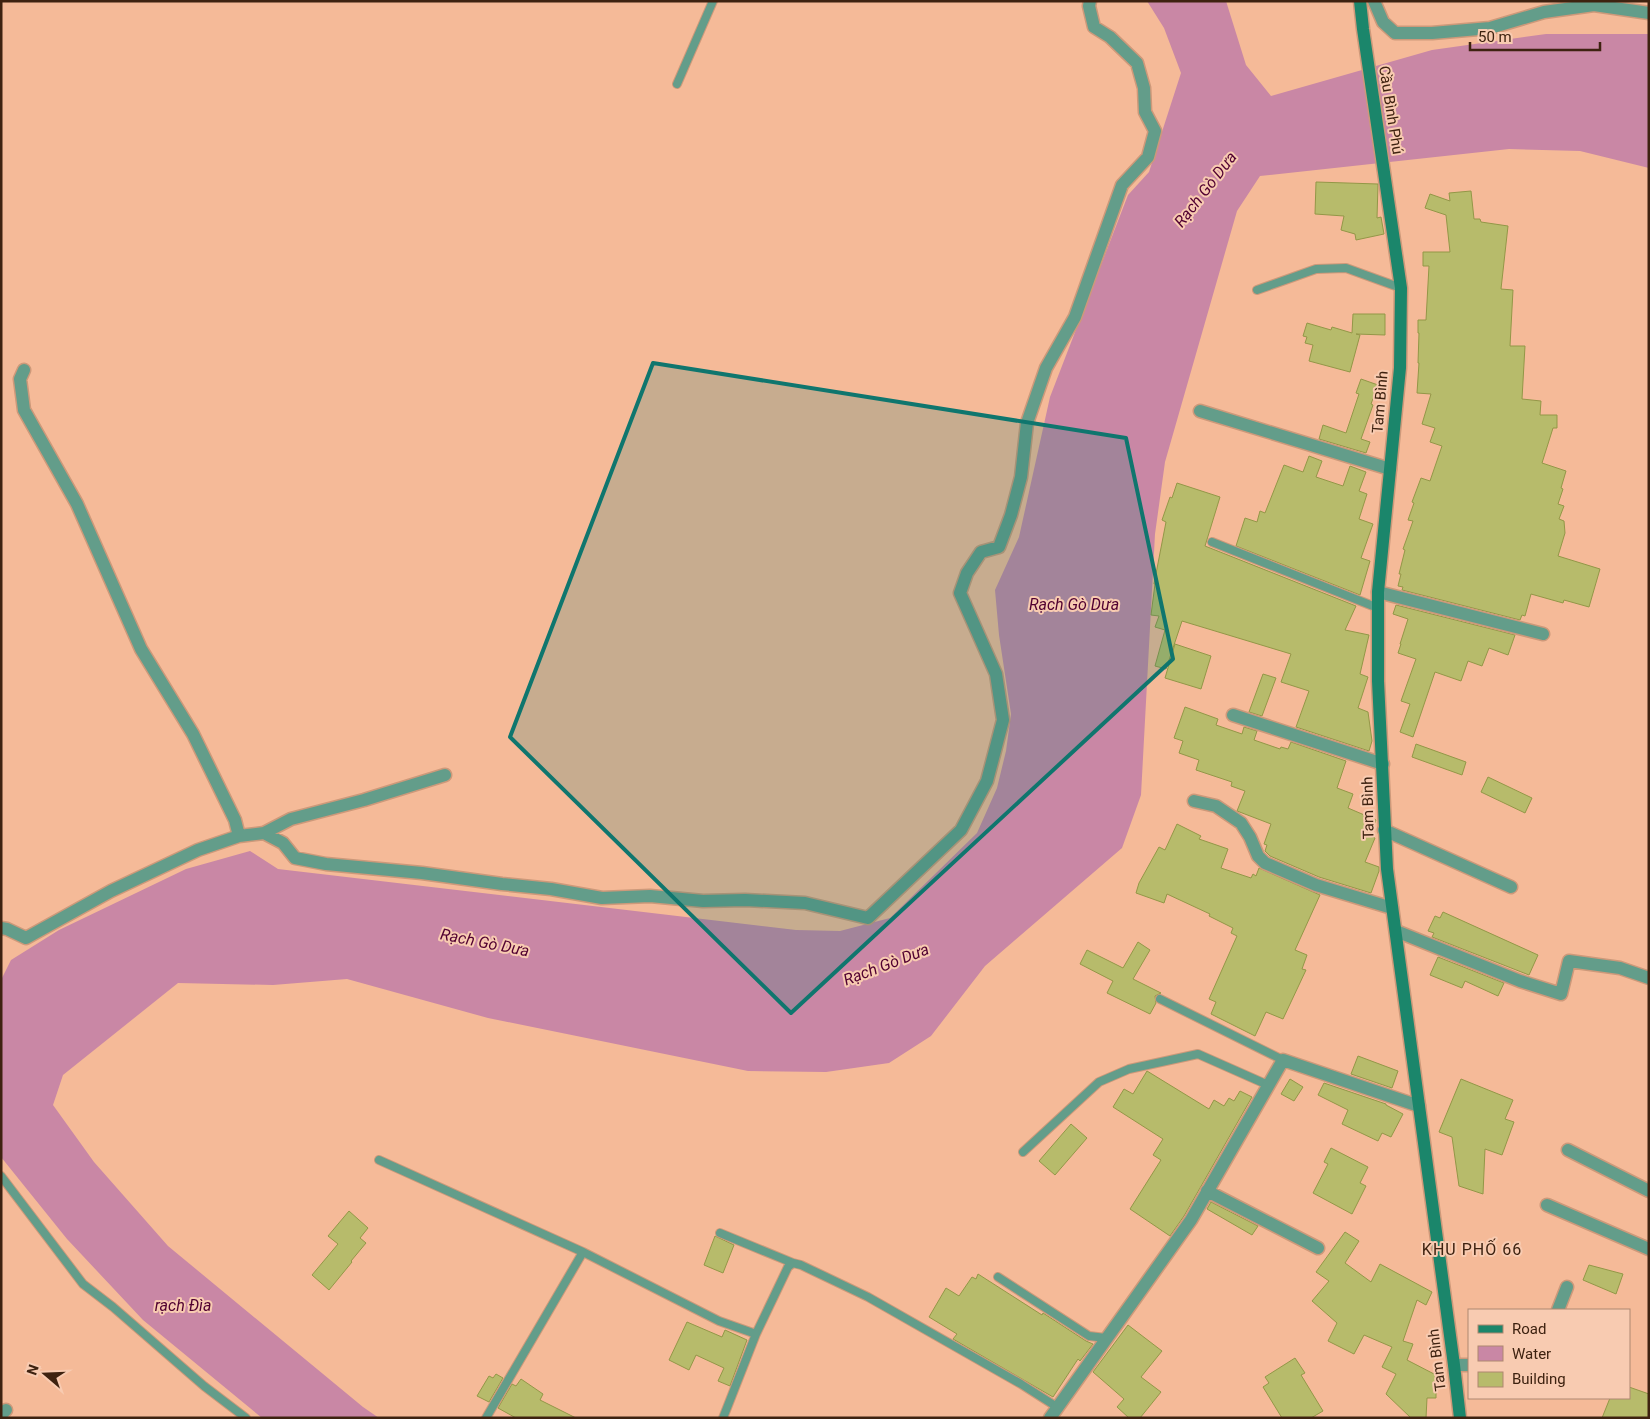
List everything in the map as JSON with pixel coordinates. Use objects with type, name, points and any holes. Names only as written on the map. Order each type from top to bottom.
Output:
[{"type":"main road","name":"Cầu Bình Phú","points":[[1360,1],[1362,29],[1388,195]]},
{"type":"main road","name":"Tam Bình","points":[[1388,195],[1402,288],[1400,368],[1378,592],[1378,682],[1383,764],[1384,830],[1392,908],[1460,1418]]},
{"type":"street","points":[[264,833],[283,843],[295,858],[326,864],[422,873],[551,889],[602,898],[650,896],[703,901],[745,900],[805,903],[868,918],[960,830],[987,781],[1003,720],[996,674],[960,593],[967,573],[981,552],[999,547],[1011,515],[1021,477],[1027,423],[1046,368],[1075,317],[1122,185],[1148,157],[1155,131],[1145,112],[1144,88],[1136,63],[1110,38],[1094,27],[1089,6],[1090,1]]},
{"type":"street","points":[[1374,1],[1383,22],[1396,33],[1432,33],[1490,28],[1544,12],[1594,5],[1649,13]]},
{"type":"street","points":[[24,370],[20,379],[24,410],[77,504],[141,649],[193,734],[235,820],[239,836]]},
{"type":"street","points":[[1200,410],[1390,469]]},
{"type":"street","points":[[1378,592],[1543,634]]},
{"type":"street","points":[[1233,715],[1383,764]]},
{"type":"street","points":[[1,928],[26,938],[111,890],[198,850],[239,836],[264,833],[291,819],[364,800],[445,775]]},
{"type":"street","points":[[1194,801],[1216,806],[1241,823],[1250,837],[1258,856],[1265,863],[1316,886],[1392,908]]},
{"type":"street","points":[[1384,830],[1512,887]]},
{"type":"street","points":[[1396,931],[1520,981],[1561,994],[1569,961],[1620,968],[1649,978]]},
{"type":"street","points":[[1053,1413],[1191,1220],[1283,1060],[1419,1106]]},
{"type":"street","points":[[1568,1150],[1649,1191]]},
{"type":"street","points":[[1207,1192],[1318,1248]]},
{"type":"street","points":[[1547,1206],[1649,1249]]},
{"type":"street","points":[[1558,1309],[1567,1287]]},
{"type":"street","points":[[1454,1365],[1468,1365]]},
{"type":"lane","points":[[676,84],[713,1]]},
{"type":"lane","points":[[1257,290],[1316,269],[1346,268],[1402,288]]},
{"type":"lane","points":[[1212,542],[1378,608]]},
{"type":"lane","points":[[1160,999],[1283,1060]]},
{"type":"lane","points":[[1023,1152],[1099,1082],[1129,1070],[1198,1054],[1268,1085]]},
{"type":"lane","points":[[379,1160],[583,1252],[719,1321],[756,1334]]},
{"type":"lane","points":[[1,1176],[83,1284],[113,1307],[204,1386],[246,1418]]},
{"type":"lane","points":[[720,1233],[793,1264],[801,1265],[868,1297],[1021,1384],[1053,1413]]},
{"type":"lane","points":[[486,1418],[583,1252]]},
{"type":"lane","points":[[722,1418],[756,1334],[788,1267],[793,1264]]},
{"type":"lane","points":[[998,1277],[1089,1336],[1106,1338]]},
{"type":"highlighted area","points":[[653,363],[1126,438],[1173,659],[791,1013],[510,737]]},
{"type":"water","name":"Rạch Gò Dưa","points":[[1147,1],[1226,1],[1246,65],[1271,96],[1432,50],[1546,34],[1649,34],[1649,168],[1580,151],[1509,149],[1260,176],[1237,211],[1165,462],[1155,534],[1141,795],[1122,848],[985,966],[931,1036],[889,1063],[826,1072],[748,1071],[488,1018],[347,979],[273,985],[178,983],[63,1075],[53,1105],[94,1162],[168,1246],[363,1407],[379,1418],[262,1418],[143,1320],[67,1239],[1,1157],[1,980],[11,960],[59,930],[186,869],[250,851],[278,869],[796,930],[840,931],[890,918],[977,833],[997,788],[1006,751],[1011,714],[999,635],[995,590],[1019,537],[1050,397],[1128,195],[1149,172],[1181,73],[1164,28]]},
{"type":"building","points":[[1316,182],[1378,184],[1377,218],[1381,217],[1384,234],[1356,240],[1355,234],[1341,230],[1344,216],[1315,214]]},
{"type":"building","points":[[1471,191],[1474,219],[1480,219],[1481,222],[1508,226],[1501,289],[1513,290],[1510,346],[1525,346],[1522,399],[1541,401],[1540,415],[1557,415],[1557,428],[1553,428],[1542,463],[1566,471],[1558,504],[1564,506],[1559,519],[1564,521],[1565,533],[1558,556],[1600,569],[1589,607],[1564,600],[1563,603],[1531,594],[1525,616],[1522,615],[1520,620],[1402,590],[1403,587],[1398,586],[1405,550],[1403,549],[1413,521],[1408,520],[1414,503],[1412,502],[1421,478],[1430,481],[1442,446],[1430,442],[1435,428],[1422,424],[1431,394],[1417,393],[1419,363],[1418,320],[1426,320],[1429,266],[1423,266],[1423,252],[1450,252],[1446,215],[1425,208],[1430,194],[1450,201],[1449,193]]},
{"type":"building","points":[[1353,314],[1385,314],[1385,335],[1356,334],[1360,335],[1350,372],[1309,361],[1313,345],[1305,343],[1307,337],[1303,336],[1307,323],[1331,330],[1332,327],[1352,333]]},
{"type":"building","points":[[1361,379],[1378,385],[1361,439],[1370,442],[1366,453],[1319,439],[1323,425],[1346,433],[1359,394],[1356,393]]},
{"type":"building","points":[[1309,456],[1322,461],[1316,477],[1343,486],[1350,466],[1366,472],[1359,491],[1367,494],[1359,519],[1373,524],[1361,558],[1370,561],[1360,595],[1236,546],[1245,518],[1257,522],[1260,511],[1265,513],[1284,465],[1303,472]]},
{"type":"building","points":[[1177,483],[1220,497],[1205,546],[1356,606],[1345,630],[1369,635],[1360,674],[1368,677],[1358,708],[1368,712],[1372,741],[1369,751],[1296,727],[1309,691],[1281,682],[1291,654],[1182,621],[1166,669],[1155,666],[1165,630],[1155,627],[1159,616],[1151,615],[1154,584],[1166,522],[1162,520]]},
{"type":"building","points":[[1396,605],[1515,635],[1508,655],[1489,648],[1482,666],[1468,661],[1461,681],[1435,672],[1413,737],[1400,732],[1410,704],[1401,701],[1416,659],[1398,653],[1408,619],[1393,614]]},
{"type":"building","points":[[1175,644],[1211,656],[1201,689],[1165,678]]},
{"type":"building","points":[[1263,674],[1276,678],[1262,716],[1249,712]]},
{"type":"building","points":[[1185,707],[1218,719],[1216,725],[1242,734],[1244,727],[1257,731],[1254,740],[1280,749],[1281,747],[1288,749],[1291,742],[1346,761],[1337,788],[1353,794],[1348,808],[1376,820],[1369,835],[1375,838],[1365,862],[1379,867],[1371,893],[1319,877],[1270,856],[1265,851],[1267,845],[1264,844],[1271,824],[1237,811],[1245,791],[1231,786],[1232,782],[1196,770],[1199,760],[1179,753],[1183,741],[1174,738]]},
{"type":"building","points":[[1416,744],[1466,762],[1462,775],[1412,757]]},
{"type":"building","points":[[1488,777],[1532,798],[1525,813],[1481,792]]},
{"type":"building","points":[[1177,824],[1201,836],[1199,839],[1228,849],[1221,868],[1251,878],[1253,874],[1256,876],[1259,868],[1320,895],[1295,950],[1307,955],[1302,969],[1306,970],[1283,1019],[1266,1012],[1255,1036],[1211,1014],[1216,1002],[1209,999],[1237,936],[1231,933],[1233,928],[1209,916],[1210,914],[1167,894],[1164,903],[1136,893],[1139,883],[1159,847],[1165,850]]},
{"type":"building","points":[[1443,912],[1538,955],[1529,975],[1432,937],[1434,933],[1428,931],[1435,916],[1440,918]]},
{"type":"building","points":[[1138,942],[1150,950],[1133,979],[1161,993],[1155,996],[1156,1003],[1150,1014],[1107,993],[1113,981],[1080,964],[1087,950],[1123,968]]},
{"type":"building","points":[[1438,957],[1504,983],[1498,996],[1465,981],[1462,988],[1430,975]]},
{"type":"building","points":[[1358,1056],[1398,1071],[1392,1088],[1351,1074]]},
{"type":"building","points":[[1147,1071],[1209,1109],[1214,1100],[1224,1106],[1229,1098],[1234,1101],[1240,1091],[1252,1097],[1184,1216],[1170,1236],[1130,1209],[1161,1160],[1153,1155],[1163,1139],[1113,1107],[1124,1089],[1133,1094]]},
{"type":"building","points":[[1290,1079],[1303,1087],[1294,1101],[1281,1094]]},
{"type":"building","points":[[1461,1079],[1513,1100],[1505,1119],[1514,1122],[1502,1155],[1485,1149],[1483,1194],[1459,1186],[1452,1137],[1439,1132]]},
{"type":"building","points":[[1324,1083],[1386,1104],[1403,1114],[1391,1137],[1382,1133],[1378,1141],[1342,1124],[1348,1110],[1318,1095]]},
{"type":"building","points":[[1071,1124],[1087,1138],[1055,1175],[1039,1161]]},
{"type":"building","points":[[1331,1148],[1368,1167],[1360,1183],[1366,1186],[1352,1214],[1313,1193],[1328,1164],[1324,1162]]},
{"type":"building","points":[[1211,1202],[1258,1226],[1252,1235],[1207,1209]]},
{"type":"building","points":[[349,1211],[368,1228],[360,1238],[366,1243],[329,1290],[312,1275],[338,1244],[328,1236]]},
{"type":"building","points":[[1345,1232],[1359,1241],[1345,1263],[1371,1282],[1380,1264],[1432,1292],[1426,1305],[1417,1300],[1403,1341],[1413,1344],[1407,1360],[1436,1375],[1436,1398],[1427,1398],[1426,1418],[1411,1418],[1386,1394],[1396,1374],[1382,1367],[1392,1347],[1364,1335],[1354,1354],[1328,1341],[1337,1323],[1312,1301],[1329,1281],[1316,1272]]},
{"type":"building","points":[[715,1236],[734,1245],[723,1273],[704,1265]]},
{"type":"building","points":[[1589,1265],[1623,1274],[1616,1294],[1583,1280]]},
{"type":"building","points":[[978,1274],[1042,1315],[1043,1313],[1093,1344],[1080,1361],[1078,1359],[1053,1397],[953,1339],[957,1334],[929,1317],[946,1288],[959,1296],[972,1277],[976,1279]]},
{"type":"building","points":[[687,1322],[722,1337],[725,1330],[747,1340],[730,1386],[718,1381],[724,1368],[696,1355],[689,1370],[669,1360]]},
{"type":"building","points":[[1128,1325],[1162,1351],[1141,1377],[1161,1392],[1140,1418],[1129,1418],[1117,1407],[1124,1399],[1093,1372]]},
{"type":"building","points":[[1295,1358],[1305,1373],[1301,1375],[1323,1411],[1311,1418],[1282,1418],[1263,1387],[1269,1383],[1265,1377]]},
{"type":"building","points":[[496,1374],[503,1378],[489,1402],[477,1396],[489,1376],[493,1378]]},
{"type":"building","points":[[521,1379],[543,1394],[540,1400],[576,1418],[516,1418],[498,1408],[512,1384],[516,1386]]},
{"type":"building","points":[[1630,1387],[1649,1394],[1649,1418],[1602,1418],[1610,1399],[1630,1399]]},
{"type":"district","name":"KHU PHỐ 66","points":[[1472,1249]]},
{"type":"water label","name":"rạch Đìa","points":[[183,1305]]}]
